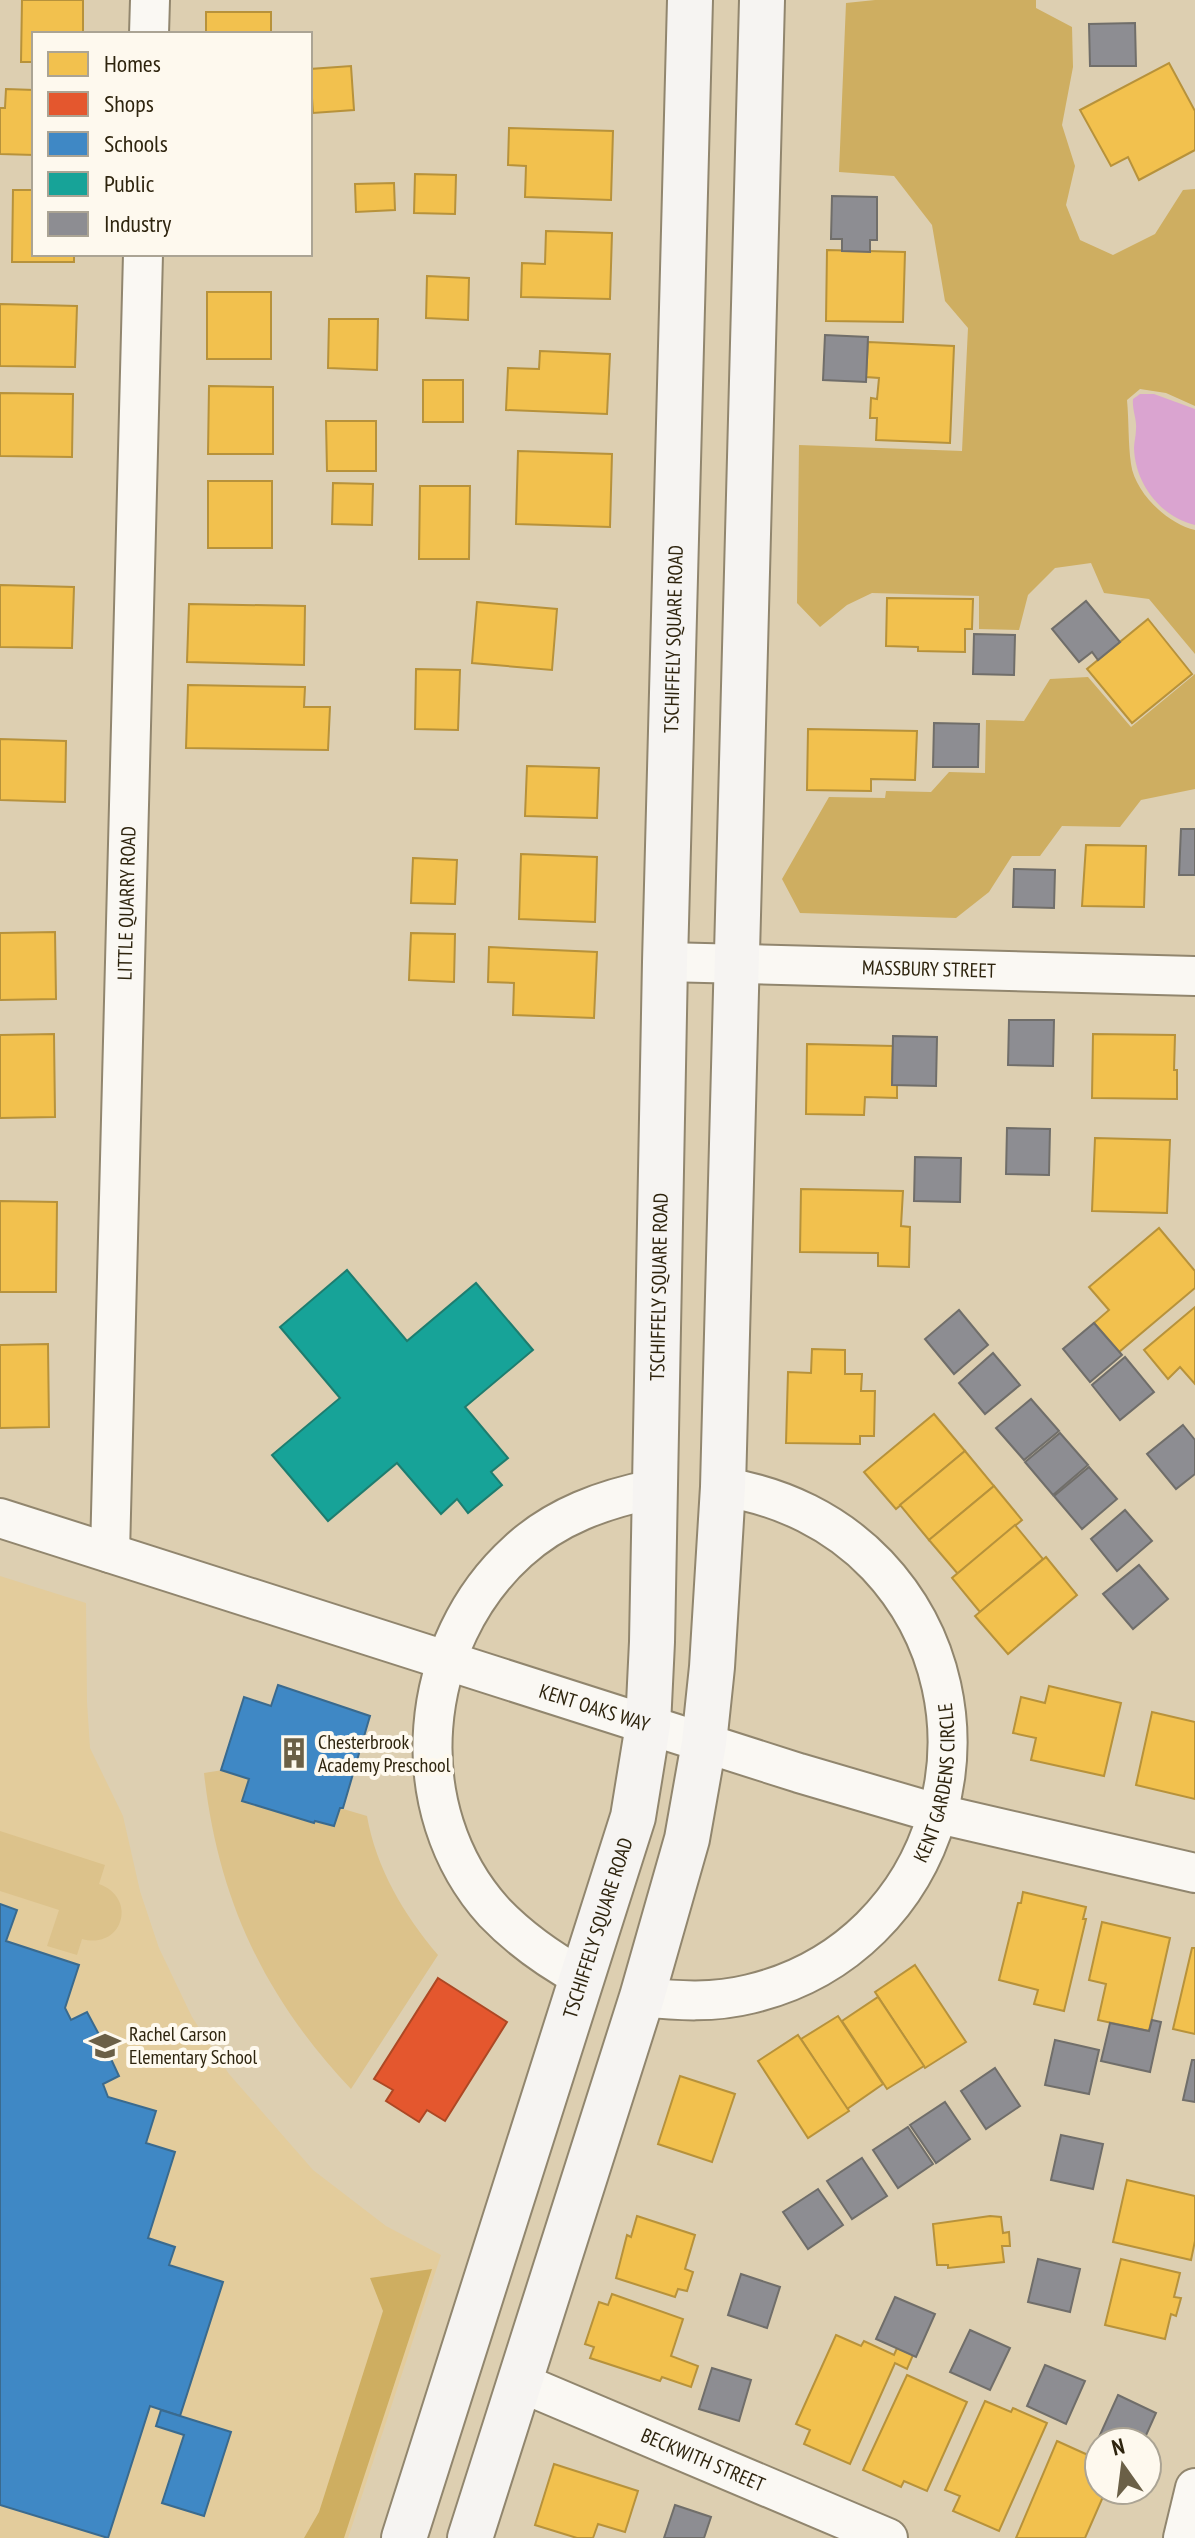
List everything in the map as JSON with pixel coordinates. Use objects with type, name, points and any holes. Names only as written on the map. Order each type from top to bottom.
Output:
[{"type":"street","points":[[149,32],[150,0]]},
{"type":"street","name":"TSCHIFFELY SQUARE ROAD","points":[[404,2538],[633,1817],[648,1725],[690,0]]},
{"type":"street","points":[[470,2538],[642,1997],[687,1839],[704,1743],[723,1487],[762,0]]},
{"type":"street","name":"LITTLE QUARRY ROAD","points":[[110,1553],[143,256]]},
{"type":"street","name":"MASSBURY STREET","points":[[665,962],[1195,976]]},
{"type":"street","name":"KENT GARDENS CIRCLE","points":[[642,1997],[678,2001],[751,1994],[787,1982],[820,1966],[851,1945],[902,1892],[921,1860],[939,1814],[948,1766],[949,1726],[943,1687],[932,1649],[914,1613],[892,1581],[864,1552],[833,1528],[798,1509],[761,1495],[723,1487]]},
{"type":"street","points":[[581,1977],[547,1958],[492,1910],[454,1849],[441,1815],[434,1779],[431,1743],[434,1706],[445,1660],[464,1618],[480,1593],[518,1550],[579,1511],[619,1496],[654,1489]]},
{"type":"street","name":"KENT OAKS WAY","points":[[0,1518],[704,1743],[939,1814],[1195,1873]]},
{"type":"street","name":"BECKWITH STREET","points":[[519,2382],[888,2538]]},
{"type":"street","points":[[1183,2538],[1195,2488]]},
{"type":"shaded area","points":[[875,0],[1036,0],[1036,8],[1072,27],[1073,67],[1062,125],[1075,166],[1066,205],[1080,240],[1113,255],[1155,234],[1183,190],[1195,189],[1195,406],[1166,393],[1140,389],[1127,400],[1131,464],[1139,486],[1164,514],[1195,530],[1195,654],[1149,599],[1104,593],[1091,563],[1055,568],[1028,595],[1019,630],[979,629],[979,596],[872,593],[847,605],[820,627],[797,603],[799,445],[962,451],[968,328],[945,301],[932,225],[894,176],[839,172],[846,3]]},
{"type":"shaded area","points":[[1140,394],[1154,394],[1195,409],[1195,525],[1161,507],[1139,474],[1134,448],[1136,425],[1133,399]]},
{"type":"shaded area","points":[[1195,674],[1195,789],[1141,800],[1120,827],[1062,826],[1040,856],[1012,856],[989,892],[956,918],[800,913],[782,879],[829,797],[885,798],[886,791],[931,792],[949,772],[985,773],[986,720],[1024,721],[1050,679],[1088,677],[1131,727]]},
{"type":"shaded area","name":"Rachel Carson Elementary School","points":[[0,1576],[86,1603],[90,1748],[123,1816],[140,1891],[159,1948],[192,2017],[229,2074],[313,2170],[386,2226],[441,2255],[348,2538],[0,2538]]},
{"type":"shaded area","points":[[223,1770],[249,1779],[242,1801],[314,1823],[340,1808],[367,1816],[377,1854],[393,1890],[438,1955],[351,2089],[293,2019],[250,1944],[221,1863],[211,1819],[204,1773]]},
{"type":"shaded area","points":[[0,1831],[105,1865],[99,1884],[119,1900],[122,1910],[116,1930],[96,1940],[82,1939],[77,1955],[47,1946],[59,1910],[0,1891]]},
{"type":"shaded area","points":[[432,2269],[344,2538],[304,2538],[319,2512],[383,2311],[370,2278]]},
{"type":"building: Homes","points":[[22,0],[83,0],[83,32],[32,32],[32,62],[21,62]]},
{"type":"building: Homes","points":[[206,12],[271,12],[271,32],[206,32]]},
{"type":"building: Homes","points":[[1169,63],[1195,111],[1195,150],[1139,180],[1128,157],[1111,166],[1080,110]]},
{"type":"building: Homes","points":[[351,66],[354,110],[313,113],[312,69]]},
{"type":"building: Homes","points":[[6,89],[32,90],[32,155],[0,154],[0,108],[5,108]]},
{"type":"building: Homes","points":[[509,128],[613,131],[611,200],[525,197],[526,166],[508,165]]},
{"type":"building: Homes","points":[[415,174],[456,175],[455,214],[414,213]]},
{"type":"building: Homes","points":[[394,183],[395,210],[356,212],[355,184]]},
{"type":"building: Homes","points":[[13,190],[32,190],[32,256],[74,256],[74,262],[12,262]]},
{"type":"building: Homes","points":[[546,231],[612,233],[610,299],[521,297],[522,263],[545,264]]},
{"type":"building: Homes","points":[[827,250],[905,252],[903,322],[826,321]]},
{"type":"building: Homes","points":[[427,276],[469,278],[468,320],[426,318]]},
{"type":"building: Homes","points":[[207,292],[271,292],[271,359],[207,359]]},
{"type":"building: Homes","points":[[0,304],[77,306],[75,367],[0,366]]},
{"type":"building: Homes","points":[[329,319],[378,319],[377,370],[328,368]]},
{"type":"building: Homes","points":[[868,342],[954,346],[950,443],[876,440],[877,418],[870,418],[871,398],[877,399],[879,378],[866,377]]},
{"type":"building: Homes","points":[[540,351],[610,354],[607,414],[506,410],[508,368],[539,369]]},
{"type":"building: Homes","points":[[423,380],[463,380],[463,422],[423,422]]},
{"type":"building: Homes","points":[[209,386],[273,387],[273,454],[208,454]]},
{"type":"building: Homes","points":[[0,393],[73,394],[72,457],[0,456]]},
{"type":"building: Homes","points":[[326,421],[376,421],[376,471],[327,471]]},
{"type":"building: Homes","points":[[518,451],[612,454],[610,527],[516,524]]},
{"type":"building: Homes","points":[[208,481],[272,481],[272,548],[208,548]]},
{"type":"building: Homes","points":[[333,483],[373,484],[372,525],[332,524]]},
{"type":"building: Homes","points":[[420,486],[470,486],[469,559],[419,559]]},
{"type":"building: Homes","points":[[0,585],[74,587],[72,648],[0,647]]},
{"type":"building: Homes","points":[[887,598],[973,599],[972,629],[965,629],[965,652],[918,651],[918,647],[886,646]]},
{"type":"building: Homes","points":[[477,602],[557,609],[552,670],[472,663]]},
{"type":"building: Homes","points":[[189,604],[305,606],[304,665],[187,662]]},
{"type":"building: Homes","points":[[1148,619],[1192,674],[1132,723],[1087,669]]},
{"type":"building: Homes","points":[[416,669],[460,670],[458,730],[415,729]]},
{"type":"building: Homes","points":[[188,685],[305,687],[304,707],[330,707],[328,750],[186,748]]},
{"type":"building: Homes","points":[[808,729],[917,731],[915,780],[871,779],[871,791],[807,790]]},
{"type":"building: Homes","points":[[0,739],[66,741],[65,802],[0,800]]},
{"type":"building: Homes","points":[[527,766],[599,768],[597,818],[525,816]]},
{"type":"building: Homes","points":[[1086,845],[1146,846],[1144,907],[1082,906]]},
{"type":"building: Homes","points":[[521,854],[597,857],[595,922],[519,919]]},
{"type":"building: Homes","points":[[413,858],[457,860],[455,904],[411,903]]},
{"type":"building: Homes","points":[[55,932],[56,999],[0,1000],[0,933]]},
{"type":"building: Homes","points":[[411,933],[455,934],[454,982],[409,980]]},
{"type":"building: Homes","points":[[489,947],[597,952],[594,1018],[513,1015],[514,983],[488,982]]},
{"type":"building: Homes","points":[[54,1034],[55,1117],[0,1118],[0,1035]]},
{"type":"building: Homes","points":[[1093,1034],[1175,1035],[1177,1099],[1092,1098]]},
{"type":"building: Homes","points":[[807,1044],[893,1046],[892,1085],[897,1085],[897,1098],[865,1097],[864,1115],[806,1114]]},
{"type":"building: Homes","points":[[1095,1138],[1170,1140],[1167,1213],[1092,1211]]},
{"type":"building: Homes","points":[[801,1189],[903,1191],[901,1226],[910,1227],[909,1267],[878,1266],[878,1253],[800,1252]]},
{"type":"building: Homes","points":[[0,1201],[57,1202],[56,1292],[0,1292]]},
{"type":"building: Homes","points":[[1159,1228],[1195,1271],[1195,1288],[1119,1352],[1094,1323],[1109,1310],[1089,1287]]},
{"type":"building: Homes","points":[[1195,1307],[1195,1384],[1180,1367],[1168,1379],[1144,1350]]},
{"type":"building: Homes","points":[[48,1344],[49,1427],[0,1428],[0,1345]]},
{"type":"building: Homes","points":[[812,1349],[845,1350],[845,1374],[862,1374],[861,1391],[875,1391],[874,1436],[860,1436],[860,1444],[786,1443],[788,1372],[811,1373]]},
{"type":"building: Homes","points":[[934,1414],[965,1451],[896,1509],[864,1472]]},
{"type":"building: Homes","points":[[965,1451],[994,1486],[929,1540],[900,1505]]},
{"type":"building: Homes","points":[[994,1486],[1022,1520],[958,1574],[929,1540]]},
{"type":"building: Homes","points":[[1015,1525],[1043,1559],[980,1612],[952,1578]]},
{"type":"building: Homes","points":[[1046,1557],[1077,1595],[1008,1654],[975,1616]]},
{"type":"building: Homes","points":[[1049,1686],[1121,1703],[1104,1776],[1031,1760],[1036,1738],[1013,1733],[1021,1697],[1045,1703]]},
{"type":"building: Homes","points":[[1152,1712],[1195,1722],[1195,1799],[1136,1785]]},
{"type":"building: Homes","points":[[1023,1892],[1086,1907],[1083,1919],[1086,1919],[1064,2011],[1034,2004],[1038,1990],[999,1980]]},
{"type":"building: Homes","points":[[1102,1922],[1170,1938],[1149,2031],[1098,2020],[1106,1984],[1089,1980]]},
{"type":"building: Homes","points":[[1192,1948],[1195,1948],[1195,2034],[1173,2029]]},
{"type":"building: Homes","points":[[915,1965],[966,2042],[925,2068],[875,1992]]},
{"type":"building: Homes","points":[[878,1997],[924,2066],[887,2089],[842,2021]]},
{"type":"building: Homes","points":[[838,2016],[883,2084],[847,2109],[801,2039]]},
{"type":"building: Homes","points":[[798,2035],[849,2111],[808,2138],[758,2061]]},
{"type":"building: Homes","points":[[680,2076],[735,2094],[712,2162],[658,2144]]},
{"type":"building: Homes","points":[[1127,2180],[1195,2196],[1195,2241],[1191,2260],[1113,2242]]},
{"type":"building: Homes","points":[[637,2216],[695,2235],[685,2269],[693,2272],[687,2291],[678,2289],[675,2297],[616,2278],[627,2235],[631,2237]]},
{"type":"building: Homes","points":[[1001,2217],[1003,2233],[1009,2232],[1010,2246],[1002,2246],[1004,2262],[948,2268],[948,2265],[937,2265],[933,2224]]},
{"type":"building: Homes","points":[[1121,2259],[1180,2273],[1174,2297],[1181,2298],[1176,2316],[1171,2314],[1165,2339],[1105,2325]]},
{"type":"building: Homes","points":[[612,2294],[683,2319],[671,2356],[698,2366],[691,2387],[662,2377],[660,2381],[590,2358],[594,2347],[585,2344],[599,2302],[608,2305]]},
{"type":"building: Homes","points":[[836,2335],[861,2346],[864,2341],[894,2355],[897,2348],[913,2355],[907,2369],[895,2363],[850,2464],[804,2444],[810,2430],[796,2424]]},
{"type":"building: Homes","points":[[907,2375],[967,2402],[927,2491],[904,2481],[901,2487],[863,2470]]},
{"type":"building: Homes","points":[[985,2401],[1011,2412],[1013,2408],[1047,2423],[999,2531],[953,2511],[960,2496],[945,2490]]},
{"type":"building: Homes","points":[[1057,2441],[1083,2453],[1083,2506],[1099,2506],[1085,2538],[1016,2538]]},
{"type":"building: Homes","points":[[554,2464],[638,2491],[625,2532],[598,2524],[593,2538],[577,2538],[535,2525]]},
{"type":"building: Shops","points":[[438,1978],[507,2022],[445,2121],[427,2110],[419,2122],[386,2101],[393,2090],[374,2079]]},
{"type":"building: Schools","name":"Chesterbrook Academy Preschool","points":[[278,1685],[370,1716],[343,1808],[340,1808],[334,1826],[242,1801],[249,1779],[221,1770],[244,1697],[271,1706]]},
{"type":"building: Schools","name":"Rachel Carson Elementary School","points":[[0,1904],[17,1910],[6,1941],[79,1965],[65,2008],[71,2020],[87,2012],[104,2044],[119,2076],[103,2084],[108,2097],[156,2111],[146,2143],[175,2152],[148,2238],[175,2247],[169,2265],[223,2282],[180,2416],[150,2406],[108,2538],[0,2505]]},
{"type":"building: Schools","points":[[161,2410],[231,2432],[204,2516],[162,2503],[184,2435],[156,2426]]},
{"type":"building: Public","points":[[347,1270],[407,1341],[476,1283],[533,1350],[465,1407],[508,1458],[491,1472],[502,1485],[468,1513],[457,1499],[441,1514],[397,1463],[328,1521],[272,1455],[340,1398],[280,1327]]},
{"type":"building: Industry","points":[[1135,23],[1136,66],[1090,66],[1089,24]]},
{"type":"building: Industry","points":[[832,196],[877,197],[877,240],[870,240],[870,252],[842,251],[842,239],[831,239]]},
{"type":"building: Industry","points":[[825,335],[868,337],[866,382],[823,380]]},
{"type":"building: Industry","points":[[1086,601],[1120,642],[1098,660],[1092,652],[1079,662],[1052,629]]},
{"type":"building: Industry","points":[[974,634],[1015,635],[1014,675],[973,674]]},
{"type":"building: Industry","points":[[934,723],[979,724],[978,767],[933,767]]},
{"type":"building: Industry","points":[[1181,829],[1195,829],[1195,875],[1179,875]]},
{"type":"building: Industry","points":[[1014,869],[1055,870],[1054,908],[1013,907]]},
{"type":"building: Industry","points":[[1009,1020],[1054,1020],[1053,1066],[1008,1065]]},
{"type":"building: Industry","points":[[893,1036],[937,1037],[936,1086],[892,1085]]},
{"type":"building: Industry","points":[[1007,1128],[1050,1129],[1049,1175],[1006,1174]]},
{"type":"building: Industry","points":[[915,1157],[961,1158],[960,1202],[914,1201]]},
{"type":"building: Industry","points":[[959,1310],[988,1345],[954,1374],[925,1339]]},
{"type":"building: Industry","points":[[1094,1323],[1122,1355],[1090,1382],[1063,1349]]},
{"type":"building: Industry","points":[[993,1353],[1020,1385],[985,1414],[959,1383]]},
{"type":"building: Industry","points":[[1125,1357],[1154,1392],[1120,1420],[1092,1385]]},
{"type":"building: Industry","points":[[1031,1399],[1059,1431],[1024,1460],[996,1428]]},
{"type":"building: Industry","points":[[1183,1425],[1195,1440],[1195,1474],[1176,1489],[1147,1454]]},
{"type":"building: Industry","points":[[1060,1433],[1088,1465],[1053,1495],[1025,1462]]},
{"type":"building: Industry","points":[[1089,1467],[1117,1499],[1082,1529],[1054,1496]]},
{"type":"building: Industry","points":[[1125,1510],[1152,1541],[1117,1571],[1091,1539]]},
{"type":"building: Industry","points":[[1139,1565],[1168,1599],[1133,1629],[1103,1594]]},
{"type":"building: Industry","points":[[1152,2020],[1161,2022],[1150,2072],[1101,2061],[1110,2023],[1149,2031]]},
{"type":"building: Industry","points":[[1055,2040],[1099,2050],[1089,2094],[1045,2085]]},
{"type":"building: Industry","points":[[1192,2060],[1195,2060],[1195,2102],[1183,2100]]},
{"type":"building: Industry","points":[[995,2068],[1020,2106],[986,2129],[961,2091]]},
{"type":"building: Industry","points":[[945,2102],[970,2139],[936,2163],[910,2125]]},
{"type":"building: Industry","points":[[908,2127],[933,2164],[898,2188],[873,2150]]},
{"type":"building: Industry","points":[[1061,2135],[1103,2144],[1093,2189],[1051,2180]]},
{"type":"building: Industry","points":[[862,2158],[887,2196],[852,2219],[827,2181]]},
{"type":"building: Industry","points":[[818,2189],[843,2225],[808,2249],[783,2212]]},
{"type":"building: Industry","points":[[1038,2259],[1080,2269],[1070,2312],[1028,2302]]},
{"type":"building: Industry","points":[[741,2274],[780,2287],[767,2328],[728,2315]]},
{"type":"building: Industry","points":[[895,2297],[935,2314],[916,2357],[876,2339]]},
{"type":"building: Industry","points":[[970,2330],[1010,2348],[990,2390],[950,2372]]},
{"type":"building: Industry","points":[[1045,2365],[1085,2381],[1066,2424],[1027,2406]]},
{"type":"building: Industry","points":[[712,2368],[751,2380],[739,2421],[699,2409]]},
{"type":"building: Industry","points":[[1118,2395],[1156,2413],[1150,2426],[1104,2426]]},
{"type":"building: Industry","points":[[675,2505],[711,2517],[704,2538],[664,2538]]},
{"type":"place","name":"Chesterbrook Academy Preschool","points":[[294,1753]]},
{"type":"place","name":"Rachel Carson Elementary School","points":[[105,2046]]}]
